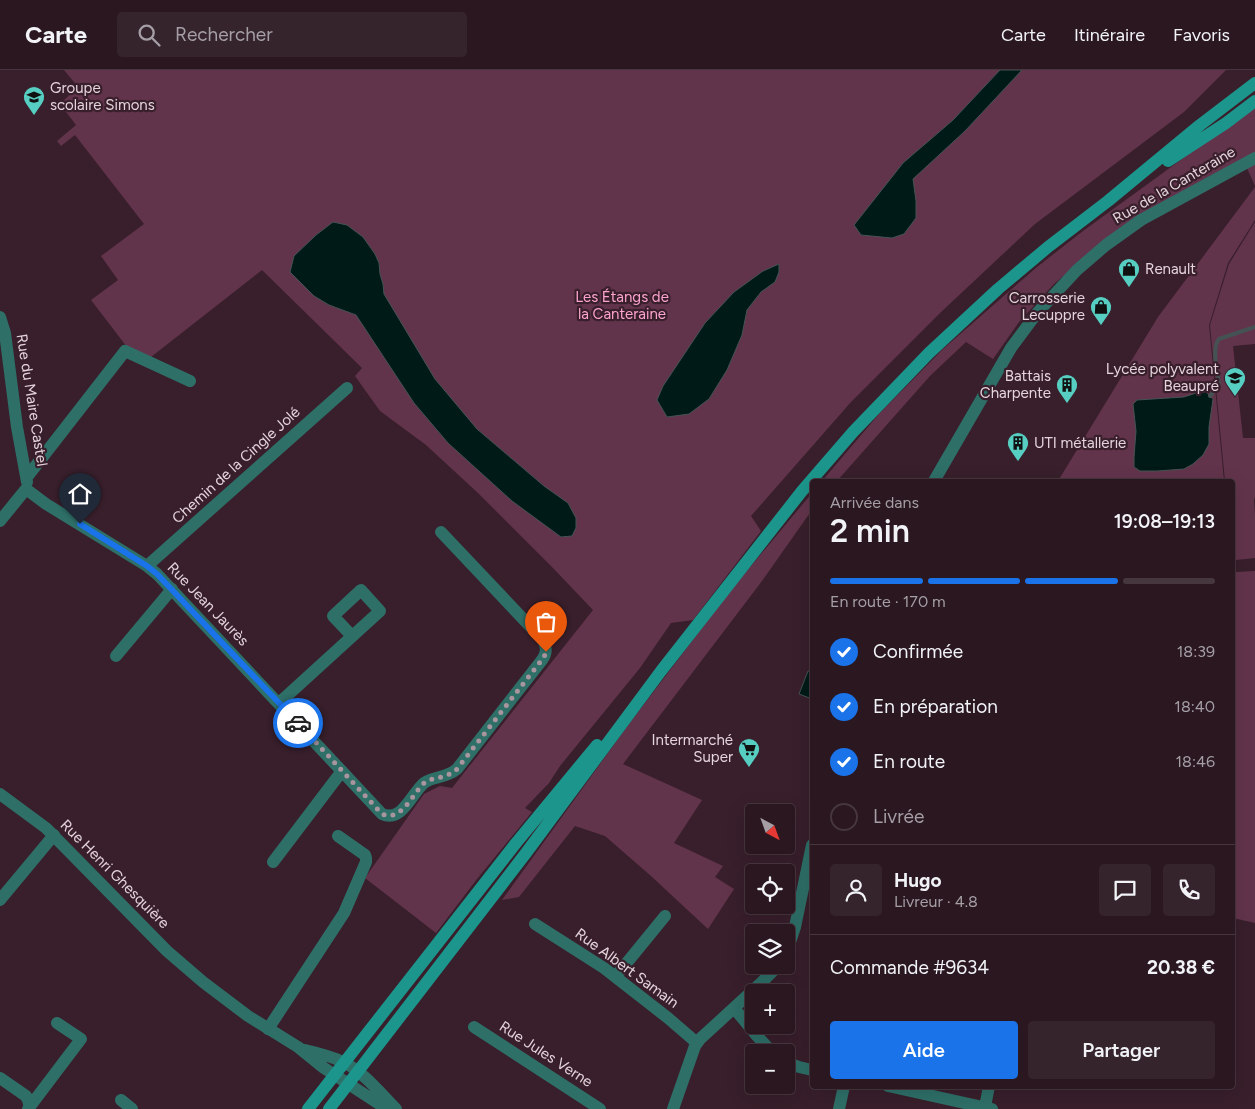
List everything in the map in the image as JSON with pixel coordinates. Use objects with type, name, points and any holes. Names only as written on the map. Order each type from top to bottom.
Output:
[{"type":"main road","points":[[812,479],[886,396],[998,289],[1200,125],[1255,83]]},
{"type":"main road","points":[[1108,201],[1218,128],[1255,101]]},
{"type":"main road","points":[[308,1109],[516,843],[660,670],[810,482]]},
{"type":"main road","points":[[329,1109],[531,846],[660,670]]},
{"type":"street","name":"Rue de la Canteraine","points":[[935,479],[1014,344],[1037,313],[1071,276],[1106,245],[1135,224],[1255,158]]},
{"type":"street","name":"Rue du Maire Castel","points":[[0,317],[5,333],[17,427],[27,483]]},
{"type":"street","points":[[0,522],[125,351],[190,381]]},
{"type":"street","name":"Chemin de la Cingle Jolé","points":[[147,566],[347,388]]},
{"type":"street","name":"Rue Jean Jaurès","points":[[27,483],[46,504],[157,574],[382,814],[386,816],[398,813],[424,784],[433,779],[449,775],[457,769],[546,654],[546,646],[543,640],[441,532]]},
{"type":"street","points":[[116,656],[172,589]]},
{"type":"street","points":[[279,703],[352,636]]},
{"type":"street","points":[[273,862],[342,771]]},
{"type":"street","name":"Rue Henri Ghesquière","points":[[0,794],[54,835],[167,951],[203,982],[231,1004],[298,1047]]},
{"type":"street","points":[[0,900],[54,835]]},
{"type":"street","points":[[268,1029],[344,913],[366,862],[365,855],[338,836]]},
{"type":"street","points":[[795,927],[810,855]]},
{"type":"street","points":[[616,976],[665,916]]},
{"type":"street","name":"Rue Albert Samain","points":[[535,924],[616,976],[697,1043]]},
{"type":"street","points":[[673,1109],[697,1043],[704,1034],[770,974]]},
{"type":"street","points":[[734,1008],[764,1044]]},
{"type":"street","points":[[30,1108],[82,1039],[57,1023]]},
{"type":"street","name":"Rue Jules Verne","points":[[474,1027],[600,1109]]},
{"type":"street","points":[[298,1047],[345,1063],[374,1087],[396,1109]]},
{"type":"street","points":[[298,1047],[335,1076],[387,1109]]},
{"type":"street","points":[[795,1065],[810,1070]]},
{"type":"street","points":[[0,1078],[26,1096],[30,1108]]},
{"type":"street","points":[[839,1109],[843,1089]]},
{"type":"street","points":[[902,1089],[988,1108],[989,1089]]},
{"type":"street","points":[[121,1100],[132,1109]]},
{"type":"green space","name":"Les Étangs de la Canteraine","points":[[64,70],[1226,70],[1184,112],[1035,224],[940,313],[851,402],[751,516],[761,531],[693,620],[671,623],[640,668],[560,766],[549,783],[525,808],[532,812],[436,933],[365,878],[424,794],[440,786],[452,788],[593,610],[478,493],[426,445],[380,411],[355,376],[362,368],[262,270],[151,357],[127,347],[91,300],[118,280],[101,256],[144,224],[75,135],[61,146],[57,141],[76,125],[60,104],[78,87]]},
{"type":"green space","points":[[1255,106],[1255,186],[1243,159],[1121,227],[1054,284],[1019,322],[993,359],[966,342],[930,376],[839,479],[824,479],[879,414],[943,349],[1037,267],[1083,231]]},
{"type":"green space","points":[[1255,187],[1255,220],[1228,263],[1209,325],[1224,479],[1059,479],[1158,317]]},
{"type":"green space","name":"Lycée polyvalent Beaupré","points":[[1255,222],[1255,344],[1233,346],[1243,438],[1255,438],[1255,558],[1236,560],[1235,479],[1225,479],[1210,325],[1229,264]]},
{"type":"green space","points":[[810,495],[810,513],[762,581],[623,764],[702,800],[674,843],[723,866],[715,877],[734,889],[708,929],[605,836],[575,826],[519,897],[502,900],[626,728],[731,590]]},
{"type":"green space","points":[[1235,565],[1236,572],[1255,571],[1255,923],[1235,918]]},
{"type":"shaded area","points":[[1000,70],[1022,70],[965,131],[913,179],[916,218],[904,234],[892,238],[861,235],[854,225],[903,163],[953,120]]},
{"type":"shaded area","points":[[333,222],[347,225],[363,237],[375,254],[379,263],[384,294],[435,379],[477,429],[544,486],[568,503],[576,518],[576,528],[572,536],[561,537],[512,501],[448,443],[414,403],[356,315],[329,305],[314,296],[290,272],[294,256]]},
{"type":"shaded area","points":[[779,264],[779,272],[775,282],[761,292],[747,310],[742,335],[727,370],[709,399],[689,414],[667,417],[657,400],[663,386],[705,323],[734,292],[763,271]]},
{"type":"shaded area","points":[[1199,392],[1206,392],[1213,399],[1209,427],[1209,444],[1203,455],[1184,469],[1140,471],[1134,467],[1136,431],[1133,404],[1137,400],[1184,397]]},
{"type":"shaded area","points":[[808,671],[810,672],[810,698],[799,694]]},
{"type":"waterway","points":[[1210,396],[1219,385],[1215,355],[1219,339],[1255,327]]},
{"type":"way so far","points":[[298,723],[382,814],[386,816],[394,815],[402,810],[428,781],[442,778],[457,769],[546,652]]},
{"type":"place","name":"Groupe scolaire Simons","points":[[34,116]]},
{"type":"place","name":"Renault","points":[[1129,288]]},
{"type":"place","name":"Carrosserie Lecuppre","points":[[1101,326]]},
{"type":"place","name":"Lycée polyvalent Beaupré","points":[[1235,397]]},
{"type":"place","name":"Battais Charpente","points":[[1067,404]]},
{"type":"place","name":"UTI métallerie","points":[[1018,462]]},
{"type":"place","name":"Intermarché Super","points":[[749,768]]},
{"type":"route","points":[[80,524],[157,574],[298,723]]}]
